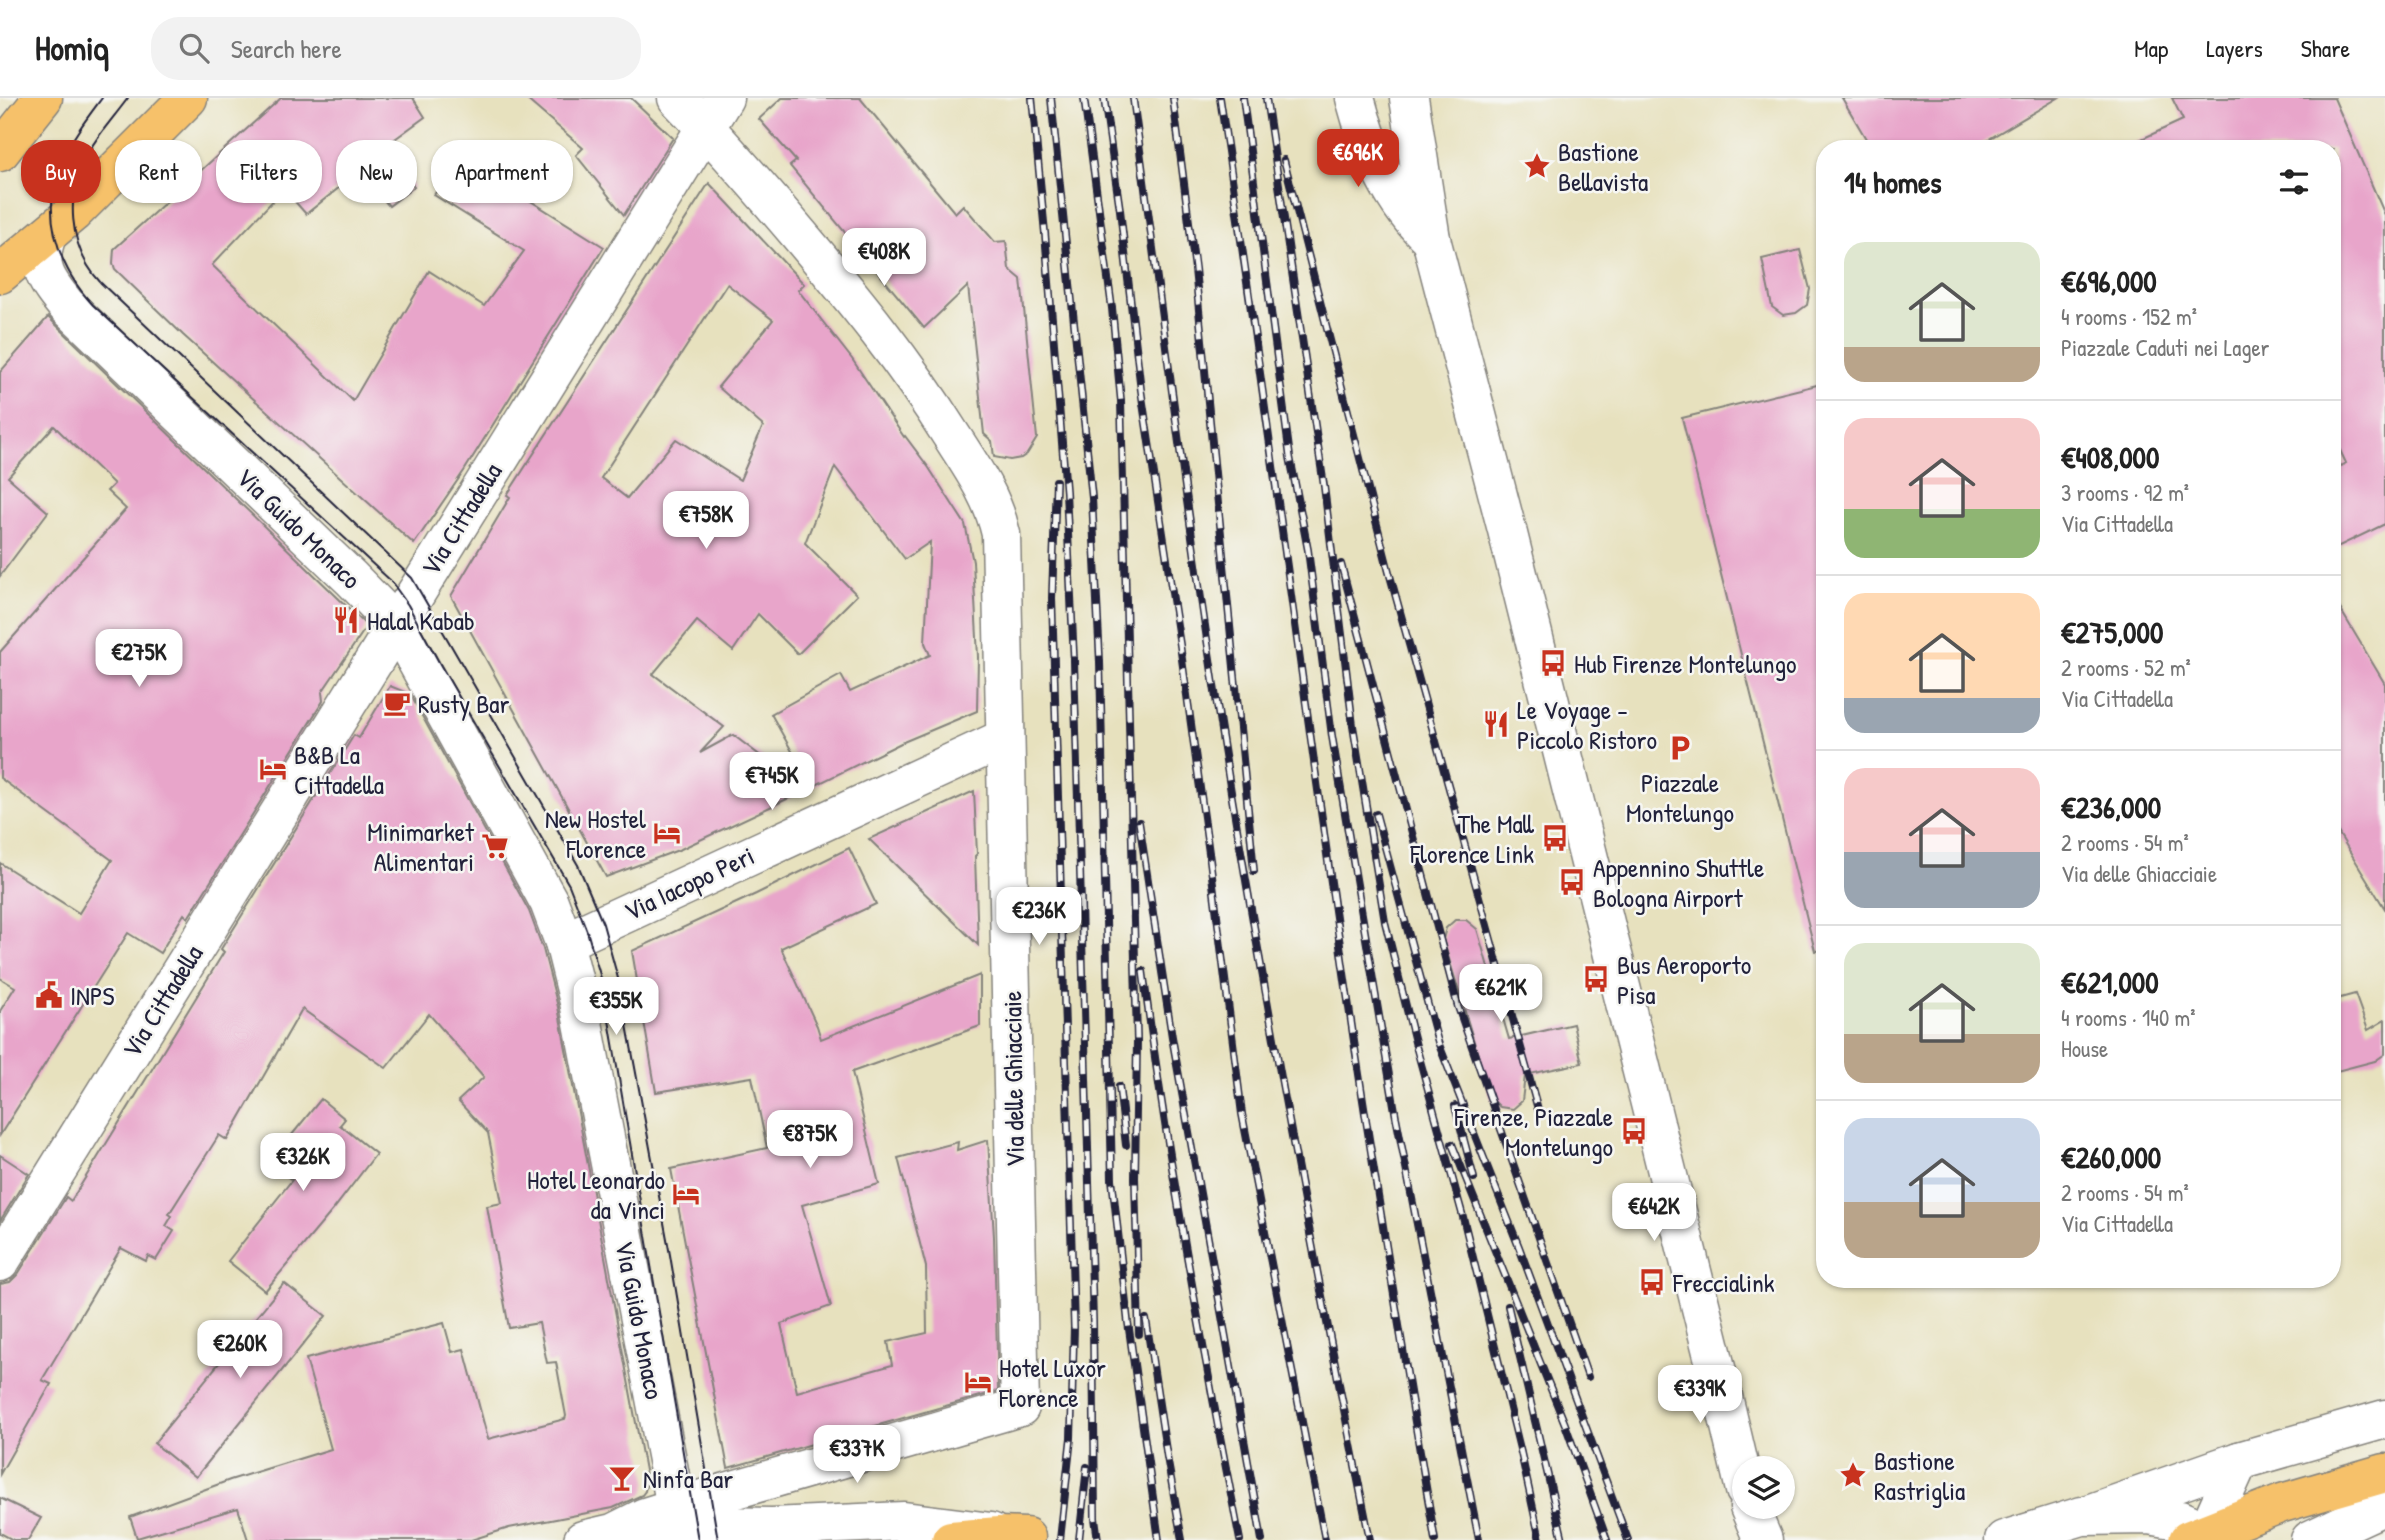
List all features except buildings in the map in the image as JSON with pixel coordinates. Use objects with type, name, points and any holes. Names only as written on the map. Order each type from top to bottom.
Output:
[{"type":"main road","points":[[0,152],[43,98]]},
{"type":"main road","points":[[0,274],[73,213],[188,98]]},
{"type":"main road","points":[[2197,1536],[2315,1492],[2385,1473]]},
{"type":"main road","points":[[951,1540],[1020,1536]]},
{"type":"street","name":"Via delle Ghiacciaie","points":[[676,1507],[1020,1407],[1001,534],[990,500],[924,391],[879,328],[715,112],[677,98]]},
{"type":"street","points":[[1356,98],[1384,174],[1411,217],[1431,239]]},
{"type":"street","points":[[1409,98],[1431,239],[1507,530],[1737,1456]]},
{"type":"street","name":"Via Cittadella","points":[[0,1262],[715,112]]},
{"type":"street","name":"Via Guido Monaco","points":[[47,236],[41,250],[41,265],[51,285],[66,305],[396,624],[549,902],[564,942],[579,1002],[676,1507]]},
{"type":"street","name":"Via Iacopo Peri","points":[[564,942],[1005,738]]},
{"type":"street","points":[[2004,1540],[2082,1516],[2239,1461],[2385,1419]]},
{"type":"street","points":[[2082,1516],[2180,1520],[2197,1536],[2239,1461]]},
{"type":"street","points":[[2310,1540],[2385,1505]]},
{"type":"street","points":[[598,1537],[676,1507]]},
{"type":"street","points":[[1754,1519],[1763,1540]]},
{"type":"street","points":[[598,1537],[706,1527],[904,1521],[1020,1536]]},
{"type":"tram line","points":[[102,98],[71,142],[56,177],[52,197],[55,236],[69,272],[93,305],[391,581],[408,605],[569,885],[587,931],[603,985],[698,1540]]},
{"type":"tram line","points":[[128,98],[89,151],[76,184],[73,219],[76,237],[90,269],[101,283],[412,578],[578,865],[603,924],[619,982],[670,1255],[718,1540]]},
{"type":"railway","points":[[1032,98],[1066,492],[1074,661],[1093,1322],[1095,1518],[1098,1540]]},
{"type":"railway","points":[[1051,98],[1092,498],[1100,662],[1112,1179],[1128,1322],[1159,1540]]},
{"type":"railway","points":[[1084,98],[1112,308],[1121,401],[1137,1041],[1135,1178],[1139,1334]]},
{"type":"railway","points":[[1104,98],[1141,390],[1210,860],[1242,1114],[1325,1540]]},
{"type":"railway","points":[[1133,98],[1224,748],[1318,1278],[1370,1540]]},
{"type":"railway","points":[[1173,98],[1195,269],[1254,871]]},
{"type":"railway","points":[[1220,98],[1355,1048],[1435,1540]]},
{"type":"railway","points":[[1243,98],[1290,457],[1308,550],[1332,736],[1396,1117],[1479,1540]]},
{"type":"railway","points":[[1266,98],[1324,486],[1353,726],[1385,922],[1462,1213],[1540,1540]]},
{"type":"railway","points":[[1284,160],[1389,572],[1539,1113]]},
{"type":"railway","points":[[1056,481],[1052,598],[1074,1327],[1071,1438],[1060,1540]]},
{"type":"railway","points":[[1341,564],[1458,1007],[1588,1377]]},
{"type":"railway","points":[[1376,814],[1438,1042],[1519,1247],[1628,1540]]},
{"type":"railway","points":[[1139,822],[1172,1037],[1262,1540]]},
{"type":"railway","points":[[1143,971],[1187,1256],[1240,1540]]},
{"type":"railway","points":[[1119,1086],[1126,1145]]},
{"type":"railway","points":[[1455,1106],[1474,1178]]},
{"type":"railway","points":[[1452,1144],[1565,1424],[1607,1540]]},
{"type":"railway","points":[[1508,1306],[1563,1540]]},
{"type":"railway","points":[[1146,1319],[1182,1540]]},
{"type":"railway","points":[[1079,1540],[1087,1467]]},
{"type":"place","name":"Bastione Bellavista","points":[[1537,166]]},
{"type":"place","name":"Halal Kabab","points":[[346,620]]},
{"type":"place","name":"Hub Firenze Montelungo","points":[[1553,663]]},
{"type":"place","name":"Rusty Bar","points":[[397,703]]},
{"type":"place","name":"Le Voyage - Piccolo Ristoro","points":[[1496,724]]},
{"type":"place","name":"Piazzale Montelungo","points":[[1680,748]]},
{"type":"place","name":"B&B La Cittadella","points":[[273,769]]},
{"type":"place","name":"New Hostel Florence","points":[[667,833]]},
{"type":"place","name":"The Mall Florence Link","points":[[1555,838]]},
{"type":"place","name":"Minimarket Alimentari","points":[[495,846]]},
{"type":"place","name":"Appennino Shuttle Bologna Airport","points":[[1572,882]]},
{"type":"place","name":"Bus Aeroporto Pisa","points":[[1596,979]]},
{"type":"place","name":"INPS","points":[[49,995]]},
{"type":"place","name":"Firenze, Piazzale Montelungo","points":[[1634,1131]]},
{"type":"place","name":"Hotel Leonardo da Vinci","points":[[686,1194]]},
{"type":"place","name":"Freccialink","points":[[1652,1282]]},
{"type":"place","name":"Hotel Luxor Florence","points":[[978,1382]]},
{"type":"place","name":"Bastione Rastriglia","points":[[1853,1475]]},
{"type":"place","name":"Ninfa Bar","points":[[622,1478]]}]
